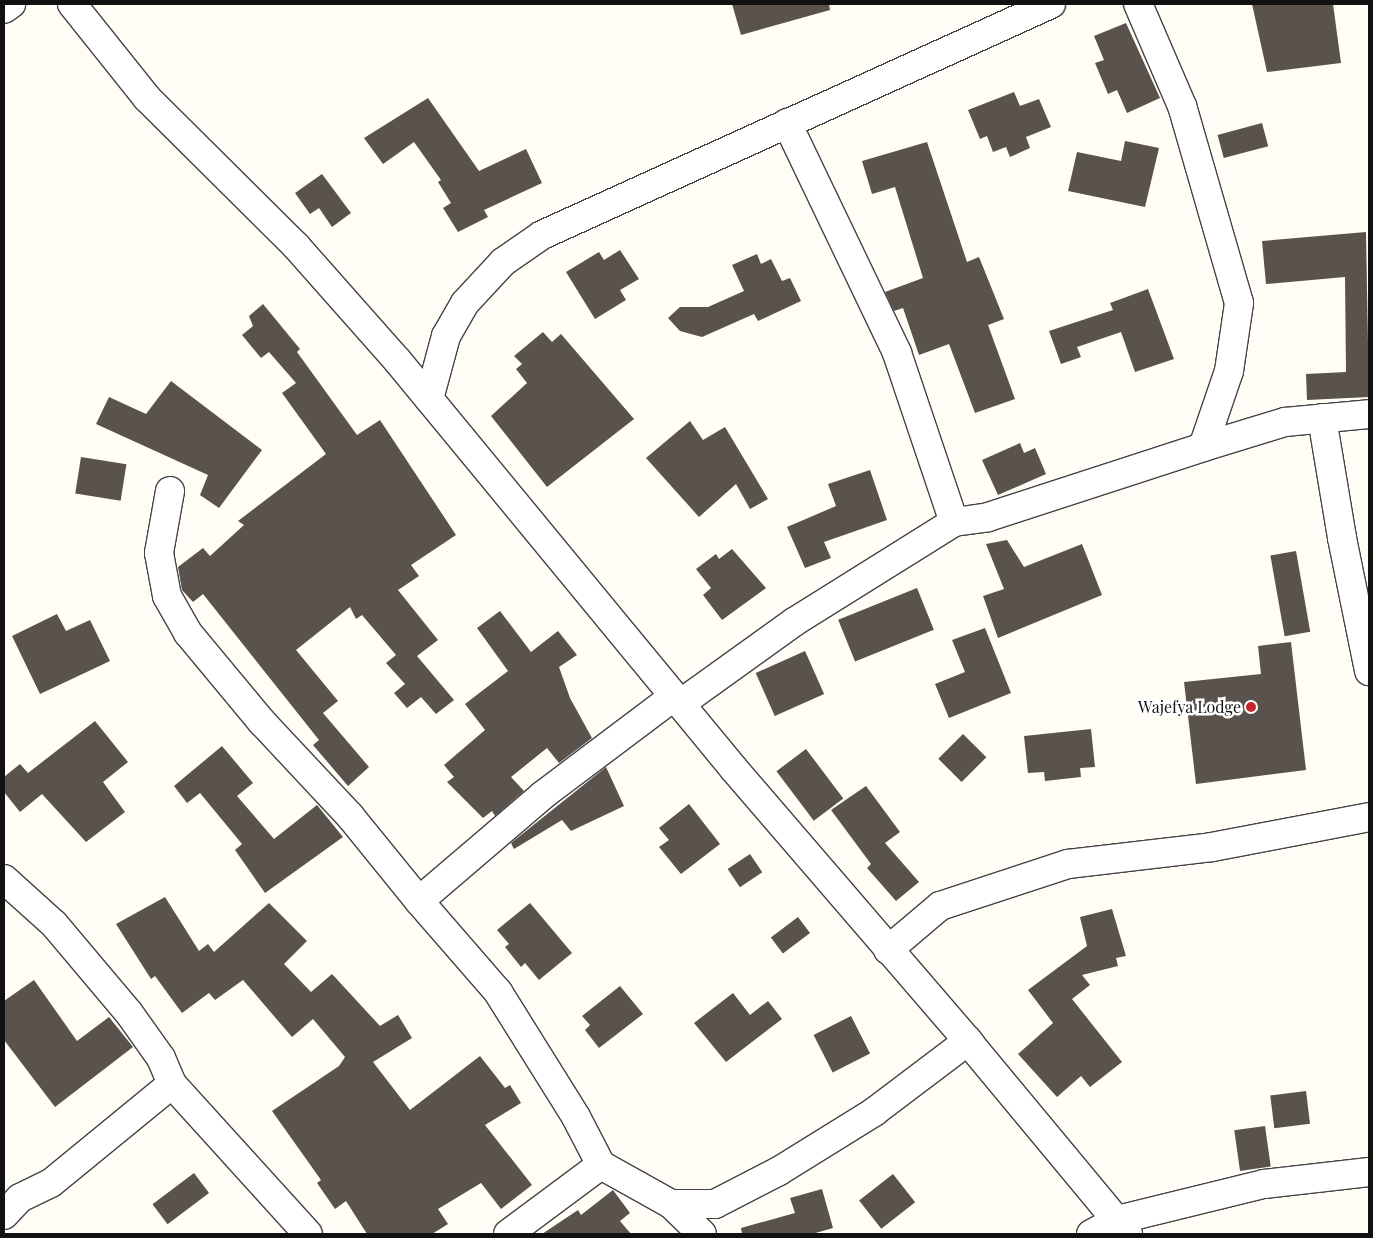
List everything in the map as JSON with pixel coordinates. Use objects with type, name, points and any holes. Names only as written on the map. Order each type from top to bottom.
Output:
[{"type":"street","points":[[4,9],[11,4]]},
{"type":"street","points":[[72,4],[147,98],[296,246],[429,399],[677,700],[888,950],[968,1041],[1122,1227]]},
{"type":"street","points":[[429,399],[446,336],[465,303],[504,262],[542,234],[1051,4]]},
{"type":"street","points":[[1138,4],[1182,106],[1239,303],[1229,371],[1203,448]]},
{"type":"street","points":[[787,123],[897,353],[954,522]]},
{"type":"street","points":[[419,901],[543,795],[677,700],[794,622],[954,522],[988,517],[1285,422],[1369,414]]},
{"type":"street","points":[[1322,418],[1342,538],[1369,671]]},
{"type":"street","points":[[170,491],[160,553],[167,596],[188,633],[262,722],[350,816],[419,901],[498,992],[601,1165],[671,1204],[702,1234]]},
{"type":"street","points":[[888,950],[940,906],[1068,864],[1202,849],[1369,817]]},
{"type":"street","points":[[4,879],[54,924],[96,972],[161,1058],[172,1084],[308,1234]]},
{"type":"street","points":[[671,1204],[715,1204],[830,1143],[968,1041]]},
{"type":"street","points":[[4,1215],[20,1198],[51,1183],[172,1084]]},
{"type":"street","points":[[508,1234],[601,1165]]},
{"type":"street","points":[[1091,1234],[1122,1227],[1264,1184],[1369,1172]]},
{"type":"street","points":[[709,1234],[715,1204]]},
{"type":"building","points":[[732,4],[829,4],[830,10],[741,35]]},
{"type":"building","points":[[1252,4],[1333,4],[1341,63],[1267,72]]},
{"type":"building","points":[[1126,23],[1160,98],[1127,113],[1117,90],[1108,94],[1095,63],[1104,60],[1094,36]]},
{"type":"building","points":[[1014,92],[1020,106],[1039,99],[1051,127],[1026,137],[1030,148],[1010,157],[1006,147],[993,152],[987,136],[980,139],[968,110]]},
{"type":"building","points":[[428,98],[479,171],[526,149],[542,183],[484,210],[488,217],[458,232],[443,208],[451,203],[438,182],[441,180],[414,142],[383,164],[364,138]]},
{"type":"building","points":[[1262,123],[1268,146],[1224,158],[1218,135]]},
{"type":"building","points":[[1125,141],[1159,148],[1145,207],[1068,191],[1077,152],[1121,161]]},
{"type":"building","points":[[927,142],[967,262],[979,257],[1004,319],[988,325],[1015,399],[975,413],[949,344],[919,355],[903,308],[894,311],[885,292],[923,278],[895,187],[872,194],[862,161]]},
{"type":"building","points":[[322,174],[351,213],[332,227],[319,208],[310,214],[295,193]]},
{"type":"building","points":[[1366,232],[1369,397],[1307,400],[1306,374],[1346,372],[1345,277],[1266,284],[1262,241]]},
{"type":"building","points":[[620,250],[639,279],[620,290],[626,300],[595,319],[566,272],[599,252],[604,260]]},
{"type":"building","points":[[757,254],[761,264],[771,259],[782,281],[790,278],[801,301],[758,321],[754,314],[702,337],[680,331],[668,318],[680,307],[708,307],[744,291],[732,265]]},
{"type":"building","points":[[1148,289],[1174,359],[1135,372],[1121,332],[1077,347],[1081,357],[1061,364],[1049,331],[1113,310],[1110,303]]},
{"type":"building","points":[[263,304],[300,349],[297,352],[357,435],[380,420],[456,535],[411,565],[419,576],[398,590],[438,640],[417,656],[454,700],[436,714],[421,697],[407,708],[394,693],[405,684],[386,663],[396,655],[362,615],[356,619],[350,607],[296,650],[338,701],[323,713],[369,767],[348,786],[313,745],[319,740],[203,594],[193,602],[182,590],[178,567],[203,548],[210,556],[244,525],[238,521],[326,454],[282,393],[296,383],[269,352],[261,358],[242,335],[253,326],[249,316]]},
{"type":"building","points":[[543,332],[552,342],[561,334],[634,419],[547,487],[491,416],[527,383],[516,369],[522,364],[514,356]]},
{"type":"building","points":[[171,381],[262,450],[219,508],[200,495],[208,475],[96,424],[109,397],[146,414]]},
{"type":"building","points":[[690,421],[703,440],[725,427],[768,499],[750,509],[736,484],[699,517],[646,458]]},
{"type":"building","points":[[1020,443],[1024,453],[1035,448],[1046,474],[998,495],[982,460]]},
{"type":"building","points":[[81,457],[126,464],[121,501],[75,494]]},
{"type":"building","points":[[870,470],[887,520],[824,542],[831,558],[805,568],[787,527],[836,506],[828,484]]},
{"type":"building","points":[[1007,540],[1024,567],[1082,544],[1102,595],[998,638],[983,596],[1004,589],[986,544]]},
{"type":"building","points":[[732,549],[766,588],[722,620],[703,595],[711,588],[696,569],[716,554],[719,559]]},
{"type":"building","points":[[1296,551],[1310,632],[1285,636],[1270,556]]},
{"type":"building","points":[[917,588],[934,630],[855,662],[838,620]]},
{"type":"building","points":[[500,611],[531,652],[558,631],[577,655],[559,667],[570,698],[592,738],[559,763],[547,748],[511,777],[524,791],[495,816],[492,811],[483,818],[447,782],[454,777],[444,765],[485,730],[465,704],[508,671],[477,628]]},
{"type":"building","points":[[57,614],[66,631],[90,620],[110,661],[40,694],[12,636]]},
{"type":"building","points":[[985,628],[1011,693],[949,718],[935,684],[965,672],[952,640]]},
{"type":"building","points":[[1291,642],[1306,770],[1196,784],[1184,682],[1261,674],[1258,646]]},
{"type":"building","points":[[805,651],[824,694],[775,716],[756,673]]},
{"type":"building","points":[[95,721],[128,762],[103,782],[125,812],[86,842],[42,794],[20,812],[4,792],[4,777],[20,764],[28,773]]},
{"type":"building","points":[[1091,729],[1095,767],[1080,768],[1081,777],[1045,781],[1044,772],[1028,773],[1024,736]]},
{"type":"building","points":[[963,734],[986,757],[962,782],[938,759]]},
{"type":"building","points":[[222,746],[253,783],[237,796],[274,839],[317,805],[343,837],[265,893],[235,850],[242,844],[200,793],[187,803],[174,786]]},
{"type":"building","points":[[806,749],[843,799],[814,821],[776,771]]},
{"type":"building","points":[[606,767],[624,806],[571,831],[562,820],[514,849],[511,843]]},
{"type":"building","points":[[866,786],[900,832],[885,843],[919,882],[896,901],[867,868],[871,864],[831,810]]},
{"type":"building","points":[[689,804],[720,844],[681,874],[659,847],[669,840],[659,828]]},
{"type":"building","points":[[750,854],[762,872],[740,887],[728,869]]},
{"type":"building","points":[[165,897],[199,951],[208,944],[214,952],[269,903],[307,941],[284,964],[311,992],[332,974],[380,1026],[398,1015],[412,1038],[373,1062],[410,1110],[480,1056],[505,1088],[510,1085],[521,1103],[485,1125],[532,1185],[501,1209],[481,1183],[438,1209],[448,1224],[432,1234],[367,1234],[346,1201],[335,1209],[317,1183],[321,1180],[272,1111],[339,1066],[345,1057],[313,1019],[292,1037],[243,980],[215,1000],[209,993],[182,1013],[155,976],[151,979],[116,924]]},
{"type":"building","points":[[530,903],[572,953],[539,980],[525,963],[521,967],[505,947],[509,944],[497,930]]},
{"type":"building","points":[[1112,909],[1126,956],[1116,958],[1118,966],[1082,975],[1090,985],[1072,999],[1122,1062],[1090,1087],[1081,1076],[1057,1097],[1018,1054],[1053,1023],[1028,990],[1087,946],[1080,917]]},
{"type":"building","points":[[798,917],[810,933],[783,953],[771,937]]},
{"type":"building","points":[[34,980],[77,1041],[109,1017],[133,1047],[55,1107],[4,1040],[4,1001]]},
{"type":"building","points":[[620,986],[643,1014],[599,1048],[585,1030],[590,1025],[582,1016]]},
{"type":"building","points":[[733,993],[750,1015],[768,1001],[782,1019],[726,1062],[694,1023]]},
{"type":"building","points":[[851,1016],[870,1053],[833,1072],[814,1035]]},
{"type":"building","points":[[1306,1091],[1310,1124],[1274,1128],[1270,1095]]},
{"type":"building","points":[[1265,1126],[1271,1167],[1240,1171],[1234,1130]]},
{"type":"building","points":[[194,1173],[209,1193],[168,1224],[152,1204]]},
{"type":"building","points":[[893,1174],[915,1202],[881,1229],[859,1200]]},
{"type":"building","points":[[822,1189],[833,1228],[812,1234],[742,1234],[741,1228],[795,1213],[790,1198]]},
{"type":"building","points":[[613,1190],[630,1213],[620,1221],[631,1234],[542,1234],[578,1210],[581,1215]]},
{"type":"place","name":"Wajefya Lodge","points":[[1251,707]]}]
